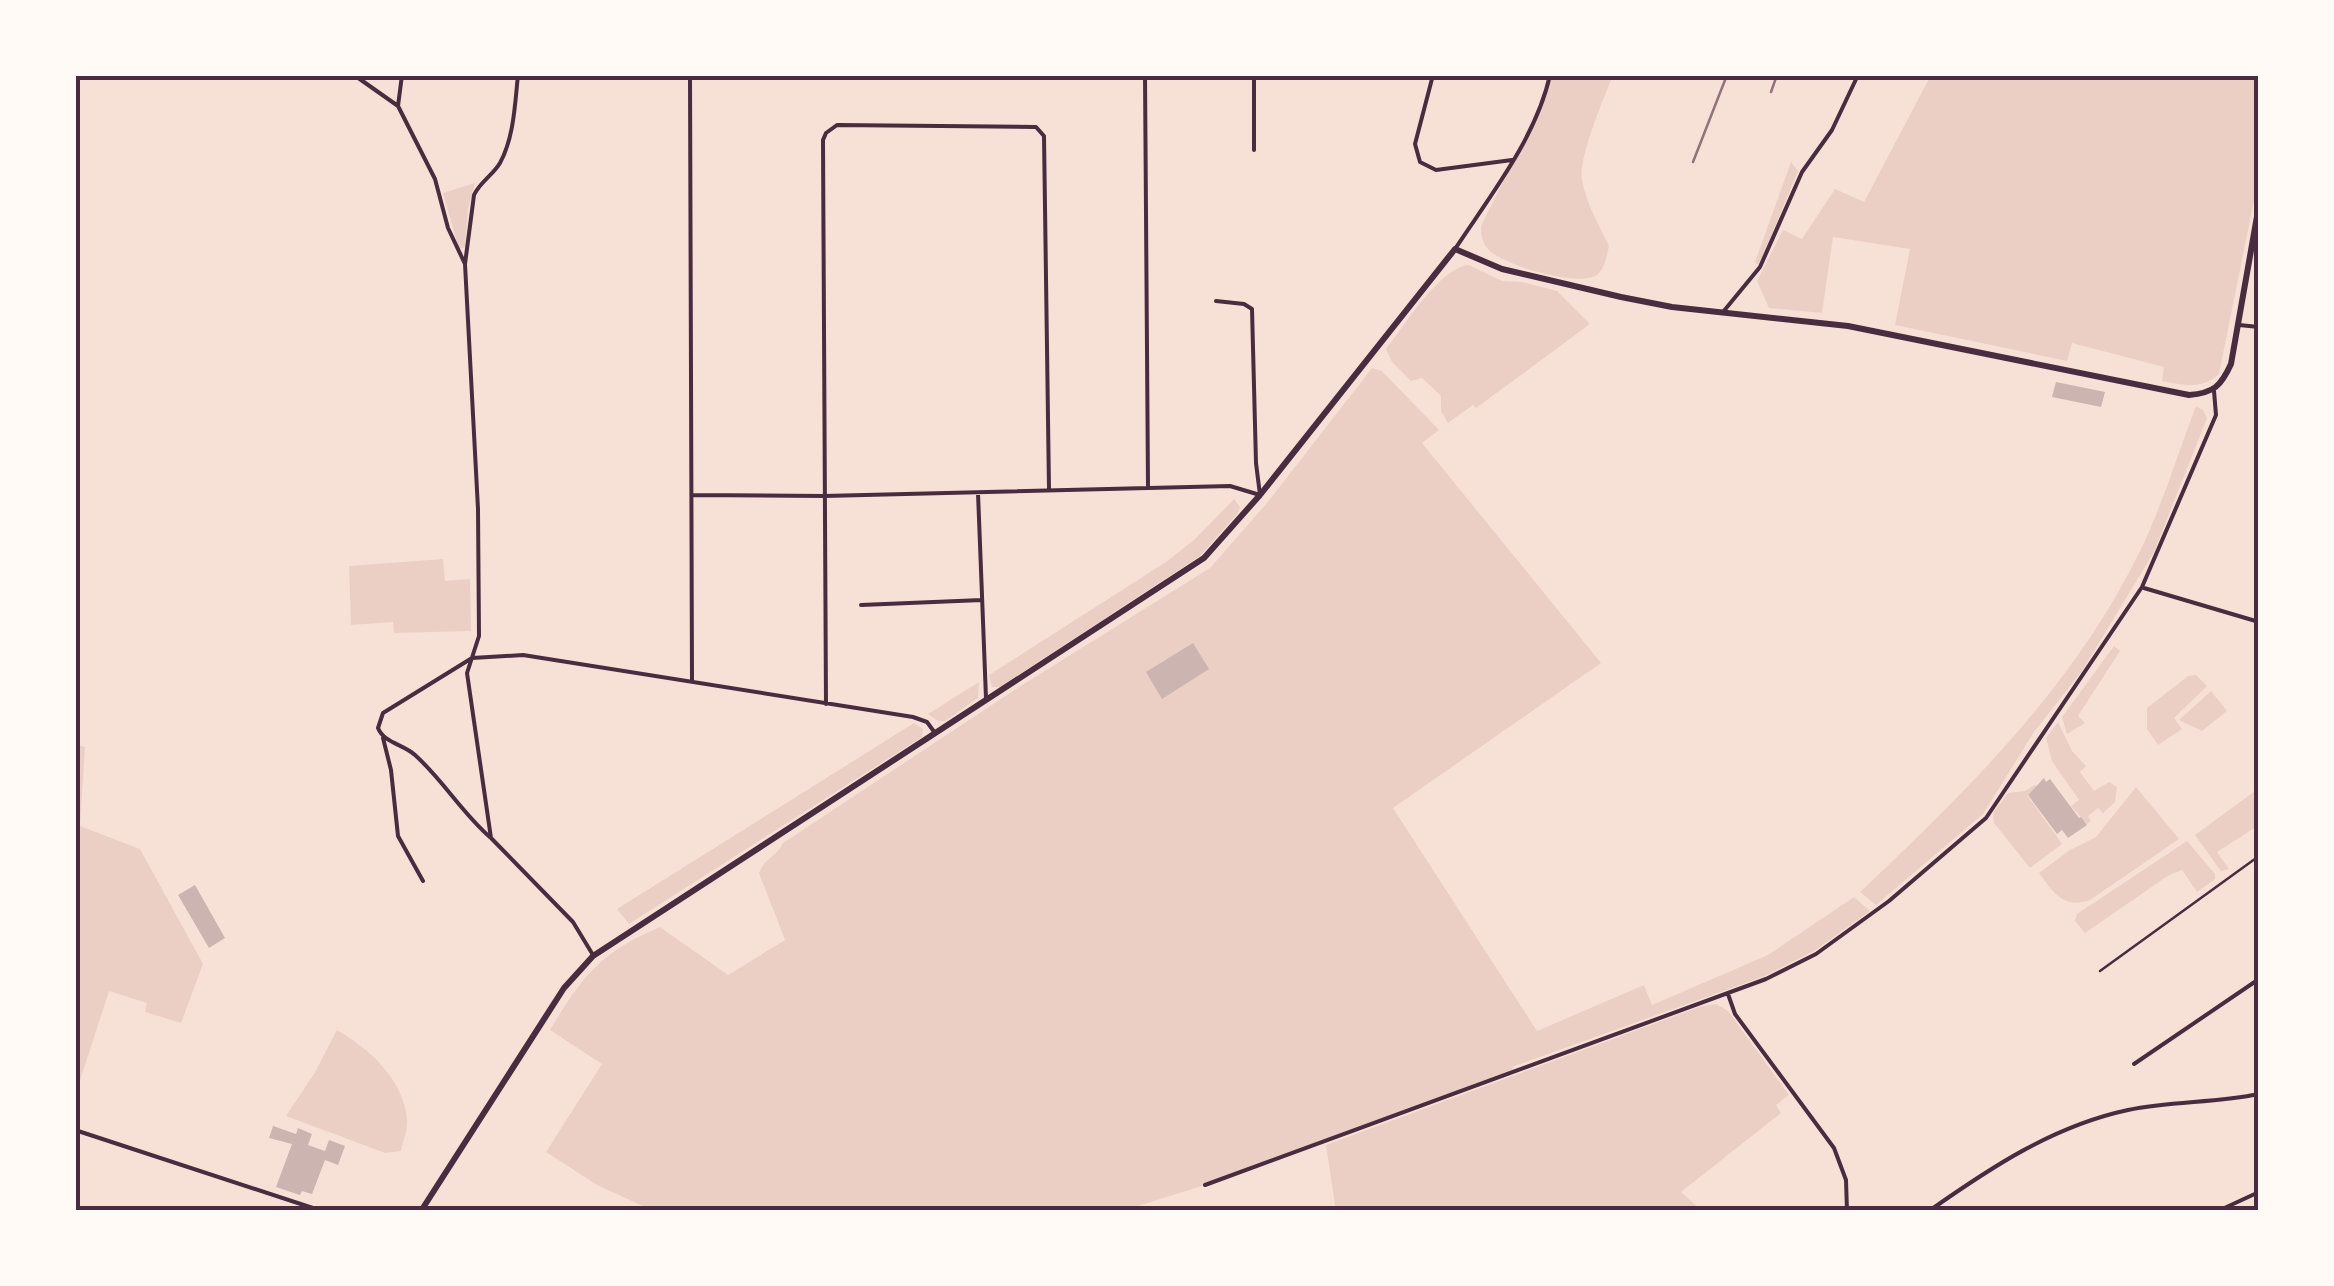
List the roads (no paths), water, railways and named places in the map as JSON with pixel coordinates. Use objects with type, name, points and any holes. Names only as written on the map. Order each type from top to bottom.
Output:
[{"type":"main road","points":[[421,1211],[554,1005],[593,956],[1204,558],[1260,495],[1455,249],[1502,269],[1620,297],[1722,313],[1848,326],[2189,395],[2214,391],[2224,381],[2231,364],[2259,205]]},
{"type":"street","points":[[354,75],[398,106],[434,179],[448,228],[465,264]]},
{"type":"street","points":[[398,106],[402,75]]},
{"type":"street","points":[[491,838],[467,673],[478,636],[478,508],[465,264],[474,194],[499,165],[507,145],[518,75]]},
{"type":"street","points":[[690,75],[692,682]]},
{"type":"street","points":[[1146,75],[1148,486]]},
{"type":"street","points":[[1254,75],[1254,150]]},
{"type":"street","points":[[1433,75],[1415,144],[1423,165],[1452,170],[1512,160]]},
{"type":"street","points":[[1455,249],[1512,160],[1540,106],[1550,75]]},
{"type":"street","points":[[1722,313],[1760,266],[1802,172],[1832,130],[1858,75]]},
{"type":"street","points":[[826,704],[824,140],[826,133],[837,125],[1036,127],[1044,136],[1049,489]]},
{"type":"street","points":[[692,495],[978,493],[1148,486],[1230,486],[1260,495],[1252,309],[1244,304],[1216,301]]},
{"type":"street","points":[[2238,324],[2259,328]]},
{"type":"street","points":[[1205,1185],[1728,994],[1816,954],[1889,902],[1986,818],[2142,587],[2216,415],[2214,391]]},
{"type":"street","points":[[978,493],[986,701]]},
{"type":"street","points":[[2142,587],[2259,622]]},
{"type":"street","points":[[861,605],[982,600]]},
{"type":"street","points":[[423,882],[398,836],[391,770],[378,728],[383,713],[472,658],[523,656],[913,718],[927,722],[936,734]]},
{"type":"street","points":[[383,738],[415,755],[472,821],[573,922],[593,956]]},
{"type":"street","points":[[2134,1064],[2259,979]]},
{"type":"street","points":[[1728,994],[1735,1014],[1834,1148],[1846,1180],[1847,1211]]},
{"type":"street","points":[[1929,1211],[2021,1150],[2079,1126],[2129,1110],[2259,1094]]},
{"type":"street","points":[[75,1130],[322,1211]]},
{"type":"street","points":[[2218,1211],[2259,1192]]},
{"type":"lane","points":[[2100,970],[2259,856]]},
{"type":"railway","points":[[1693,162],[1727,75]]},
{"type":"railway","points":[[1771,92],[1777,75]]}]
